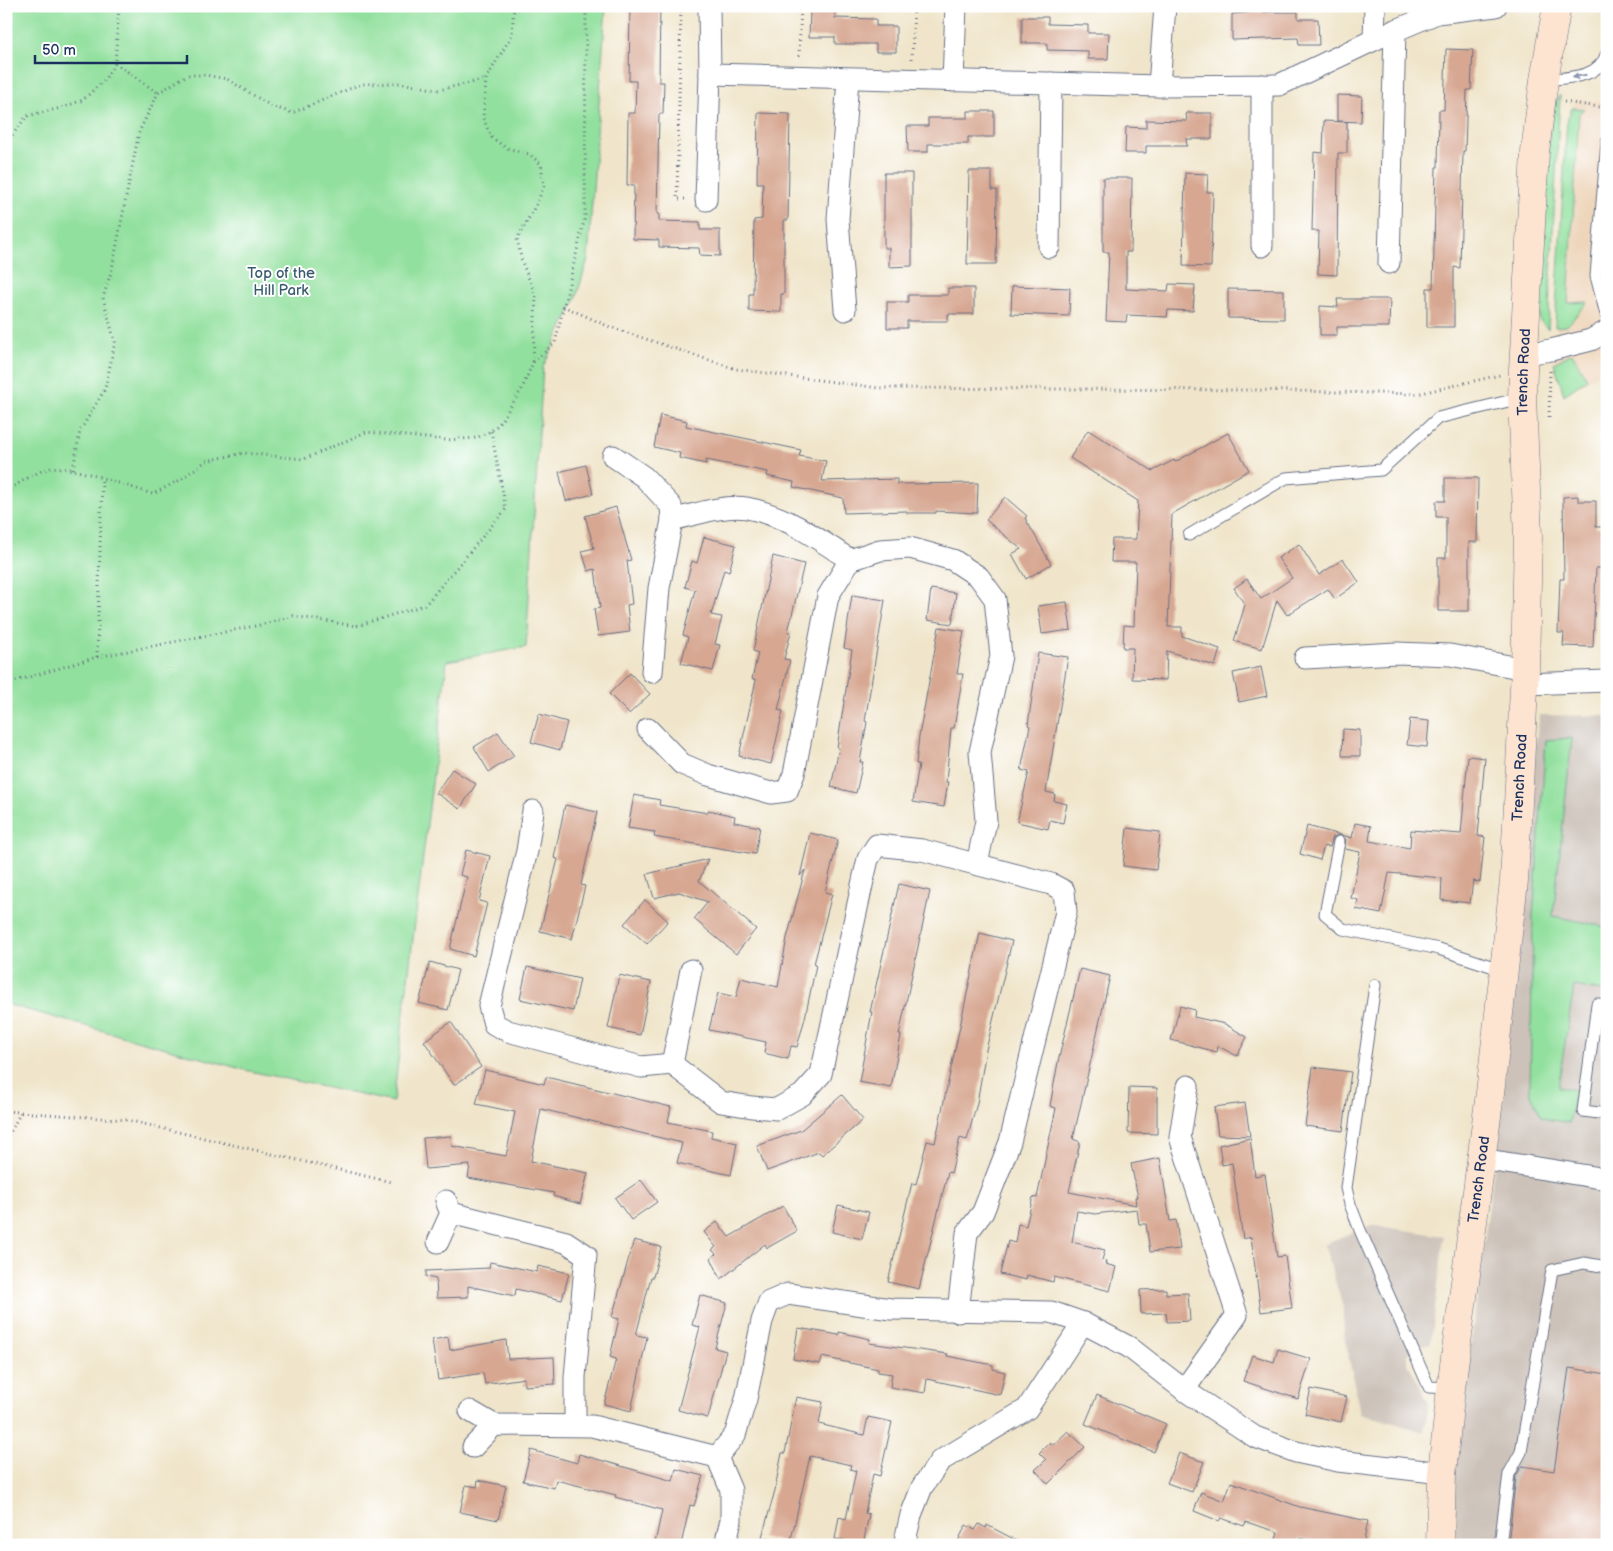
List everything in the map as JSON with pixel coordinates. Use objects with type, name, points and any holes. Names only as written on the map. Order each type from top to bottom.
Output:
[{"type":"street","points":[[706,200],[710,74],[709,6]]},
{"type":"street","points":[[953,81],[956,6]]},
{"type":"street","points":[[1159,86],[1166,6]]},
{"type":"street","points":[[1374,40],[1376,6]]},
{"type":"street","points":[[710,74],[1159,86],[1279,85],[1394,30],[1437,13],[1496,6]]},
{"type":"street","name":"Trench Road","points":[[1440,1545],[1442,1472],[1451,1388],[1481,1159],[1514,881],[1525,677],[1528,536],[1522,398],[1536,152],[1544,80],[1558,6]]},
{"type":"street","points":[[1389,263],[1394,30]]},
{"type":"street","points":[[845,310],[838,219],[848,79]]},
{"type":"street","points":[[1049,247],[1051,83]]},
{"type":"street","points":[[1262,85],[1262,246]]},
{"type":"street","points":[[1524,362],[1551,350],[1591,340],[1606,326]]},
{"type":"street","points":[[613,456],[644,476],[671,506],[672,520],[659,588],[652,672]]},
{"type":"street","points":[[672,520],[710,511],[746,508],[779,518],[824,542],[850,560]]},
{"type":"street","points":[[648,729],[682,764],[708,775],[771,793],[787,791],[794,774],[828,596],[850,560],[880,550],[910,548],[953,560],[979,577],[995,599],[1001,656],[980,752],[986,821],[977,864]]},
{"type":"street","points":[[1305,658],[1397,653],[1450,655],[1525,677],[1607,682]]},
{"type":"street","points":[[533,811],[527,851],[488,1006],[494,1024],[508,1032],[641,1067],[672,1064],[721,1102],[778,1109],[802,1095],[821,1074],[868,859],[877,845],[922,850],[1051,884],[1064,891],[1066,912],[1010,1142],[983,1212],[967,1233],[958,1312]]},
{"type":"street","points":[[672,1064],[691,970]]},
{"type":"street","points":[[1184,1390],[1237,1315],[1180,1137],[1188,1086]]},
{"type":"street","points":[[1481,1159],[1607,1179]]},
{"type":"street","points":[[438,1242],[448,1206],[566,1242],[586,1255],[575,1377],[575,1425]]},
{"type":"street","points":[[717,1456],[735,1434],[746,1399],[762,1321],[769,1302],[788,1294],[891,1309],[958,1312],[1051,1312],[1083,1323],[1129,1347],[1184,1390],[1255,1437],[1296,1452],[1338,1461],[1442,1472]]},
{"type":"street","points":[[904,1545],[911,1515],[922,1487],[940,1461],[1028,1409],[1083,1323]]},
{"type":"street","points":[[470,1411],[494,1425],[592,1426],[717,1456]]},
{"type":"street","points":[[473,1447],[494,1425]]},
{"type":"street","points":[[717,1456],[731,1490],[731,1520],[725,1545]]},
{"type":"lane","points":[[1544,80],[1585,75],[1597,69],[1606,55]]},
{"type":"lane","points":[[1606,326],[1596,276],[1607,142]]},
{"type":"lane","points":[[1189,535],[1286,478],[1381,470],[1438,418],[1522,398]]},
{"type":"lane","points":[[1339,842],[1325,914],[1343,929],[1439,949],[1504,970]]},
{"type":"lane","points":[[1375,985],[1346,1188],[1354,1213],[1429,1387],[1451,1388]]},
{"type":"lane","points":[[1607,1005],[1597,1004],[1583,1111],[1607,1114]]},
{"type":"lane","points":[[1500,1545],[1509,1474],[1521,1452],[1552,1270],[1584,1263],[1607,1267]]},
{"type":"path","points":[[6,143],[27,116],[83,100],[105,79],[115,63],[119,6]]},
{"type":"path","points":[[6,492],[22,481],[52,468],[73,469],[102,480],[153,494],[178,481],[206,461],[243,453],[304,459],[366,432],[446,440],[476,438],[499,424],[522,389],[533,362],[536,296],[522,262],[517,239],[544,186],[542,164],[529,154],[506,148],[491,137],[483,118],[486,79],[512,36],[514,6]]},
{"type":"path","points":[[533,362],[555,343],[562,306],[585,217],[586,6]]},
{"type":"path","points":[[681,6],[677,199],[706,200]]},
{"type":"path","points":[[799,60],[801,6]]},
{"type":"path","points":[[115,63],[158,92]]},
{"type":"path","points":[[73,469],[80,431],[105,388],[115,342],[102,298],[112,269],[139,132],[158,92],[186,75],[205,75],[226,79],[271,106],[292,113],[361,84],[400,83],[439,90],[486,79]]},
{"type":"path","points":[[1563,102],[1607,108]]},
{"type":"path","points":[[562,306],[610,327],[736,369],[879,388],[1253,390],[1417,394],[1524,362]]},
{"type":"path","points":[[6,684],[97,657],[260,625],[294,616],[356,626],[425,605],[506,509],[491,430]]},
{"type":"path","points":[[97,657],[102,480]]},
{"type":"path","points":[[6,1112],[127,1120],[392,1182]]},
{"type":"path","points":[[6,1140],[21,1112]]},
{"type":"shaded area","points":[[1575,99],[1607,103],[1607,369],[1564,395],[1554,366],[1572,110]]},
{"type":"shaded area","points":[[1540,715],[1607,716],[1607,1545],[1448,1545],[1453,1480],[1503,1099],[1514,881]]},
{"type":"shaded area","points":[[1371,1225],[1444,1236],[1431,1342],[1407,1354],[1407,1362],[1429,1403],[1424,1432],[1360,1413],[1344,1334],[1343,1307],[1324,1244]]},
{"type":"green space","name":"Top of the Hill Park","points":[[6,6],[606,6],[588,259],[575,301],[543,367],[526,647],[447,661],[393,1102],[245,1070],[6,1004]]},
{"type":"green space","points":[[1560,95],[1548,329],[1539,320],[1550,128],[1554,103]]},
{"type":"green space","points":[[1572,108],[1584,109],[1579,113],[1568,303],[1588,302],[1567,326],[1555,327],[1567,120]]},
{"type":"green space","points":[[1572,353],[1587,379],[1564,395],[1554,363]]},
{"type":"green space","points":[[1572,738],[1553,916],[1607,927],[1607,992],[1574,986],[1558,1087],[1575,1090],[1569,1123],[1542,1118],[1530,1092],[1533,916],[1546,740]]},
{"type":"building","points":[[630,6],[660,7],[659,82],[664,82],[663,114],[659,114],[657,214],[659,214],[659,221],[700,222],[700,230],[720,230],[720,256],[700,255],[699,248],[659,247],[659,240],[633,239],[634,185],[627,185],[628,113],[635,113],[636,81],[629,81]]},
{"type":"building","points":[[810,11],[835,11],[835,18],[876,19],[876,26],[896,26],[896,52],[876,52],[876,44],[835,44],[835,37],[809,37]]},
{"type":"building","points":[[1298,12],[1298,19],[1318,19],[1319,45],[1299,45],[1298,38],[1232,40],[1232,14]]},
{"type":"building","points":[[1022,17],[1048,17],[1048,24],[1088,25],[1088,33],[1109,33],[1108,59],[1088,59],[1088,51],[1047,50],[1047,43],[1022,43]]},
{"type":"building","points":[[1446,49],[1473,50],[1471,90],[1467,90],[1465,151],[1463,151],[1460,268],[1454,267],[1454,327],[1427,327],[1427,288],[1433,288],[1439,110],[1444,110]]},
{"type":"building","points":[[1337,95],[1362,96],[1361,122],[1337,121]]},
{"type":"building","points":[[968,111],[994,111],[994,137],[968,137],[968,144],[928,144],[928,152],[908,152],[907,126],[928,126],[928,118],[968,118]]},
{"type":"building","points":[[758,113],[790,114],[788,220],[784,220],[784,294],[781,294],[781,312],[749,311],[749,294],[753,294],[754,220],[762,219],[763,183],[757,183]]},
{"type":"building","points":[[1186,113],[1212,113],[1212,139],[1186,139],[1187,146],[1146,146],[1146,153],[1125,153],[1126,127],[1146,128],[1146,120],[1187,121]]},
{"type":"building","points":[[1324,121],[1347,122],[1347,153],[1338,153],[1337,275],[1318,274],[1319,231],[1312,231],[1314,152],[1323,153]]},
{"type":"building","points":[[969,171],[992,171],[992,190],[997,190],[996,264],[967,264]]},
{"type":"building","points":[[884,173],[912,173],[912,266],[889,267],[889,248],[884,248]]},
{"type":"building","points":[[1185,173],[1208,174],[1207,192],[1213,192],[1211,267],[1183,266]]},
{"type":"building","points":[[1103,178],[1132,178],[1131,252],[1126,252],[1126,289],[1168,291],[1169,284],[1195,285],[1193,311],[1168,310],[1167,317],[1127,315],[1126,322],[1106,321],[1109,252],[1103,252]]},
{"type":"building","points":[[1012,286],[1070,288],[1069,316],[1011,314]]},
{"type":"building","points":[[948,288],[974,288],[974,314],[948,314],[948,321],[907,321],[907,328],[887,328],[887,302],[908,302],[908,295],[948,295]]},
{"type":"building","points":[[1228,289],[1284,290],[1284,319],[1228,318]]},
{"type":"building","points":[[1337,299],[1390,299],[1389,327],[1337,327],[1337,335],[1320,335],[1320,306],[1338,307]]},
{"type":"building","points":[[660,415],[687,421],[686,426],[801,450],[799,456],[826,461],[822,481],[897,479],[897,484],[978,483],[977,513],[936,511],[936,513],[907,513],[907,511],[844,513],[843,498],[793,487],[794,482],[767,476],[768,472],[706,460],[706,464],[679,458],[680,453],[654,447]]},
{"type":"building","points":[[1088,430],[1153,471],[1174,460],[1175,462],[1228,433],[1249,470],[1172,514],[1168,627],[1182,627],[1182,636],[1220,649],[1215,666],[1167,651],[1166,680],[1132,679],[1133,648],[1123,648],[1124,625],[1134,626],[1136,562],[1111,562],[1112,539],[1136,539],[1138,501],[1070,458]]},
{"type":"building","points":[[586,465],[593,494],[566,501],[559,472]]},
{"type":"building","points":[[1445,478],[1478,478],[1477,542],[1469,542],[1469,611],[1438,611],[1438,558],[1446,558],[1446,517],[1436,517],[1436,501],[1445,501]]},
{"type":"building","points":[[1578,496],[1578,501],[1596,501],[1596,527],[1607,527],[1607,568],[1596,568],[1593,647],[1563,646],[1564,633],[1558,633],[1560,579],[1564,579],[1563,497]]},
{"type":"building","points":[[1005,497],[1027,516],[1025,518],[1051,564],[1026,579],[1012,554],[1021,549],[986,520]]},
{"type":"building","points":[[616,507],[631,560],[627,561],[632,604],[627,605],[630,632],[598,636],[594,609],[600,608],[595,569],[588,571],[582,551],[594,548],[585,516]]},
{"type":"building","points":[[704,537],[736,545],[729,572],[724,570],[711,615],[722,617],[715,644],[720,645],[713,671],[681,663],[688,637],[683,635],[695,590],[685,587],[692,561],[697,563]]},
{"type":"building","points":[[1299,544],[1319,575],[1343,559],[1359,582],[1335,599],[1328,589],[1287,615],[1277,600],[1262,649],[1234,641],[1245,605],[1234,588],[1247,579],[1261,599],[1292,578],[1278,558]]},
{"type":"building","points":[[773,556],[804,564],[788,632],[791,632],[784,659],[790,660],[778,710],[783,711],[771,764],[739,756],[756,680],[752,679],[758,653],[753,651]]},
{"type":"building","points":[[931,589],[956,593],[952,624],[927,620]]},
{"type":"building","points":[[852,595],[885,600],[865,721],[867,722],[860,762],[863,762],[856,793],[831,787],[839,748],[837,748],[852,650],[844,648]]},
{"type":"building","points":[[1067,602],[1071,630],[1042,634],[1038,606]]},
{"type":"building","points":[[939,627],[964,631],[957,674],[963,674],[954,728],[951,728],[946,782],[948,782],[944,807],[913,802],[919,764],[916,764],[919,736]]},
{"type":"building","points":[[1038,653],[1068,657],[1046,792],[1055,794],[1054,801],[1067,804],[1063,823],[1050,820],[1048,829],[1017,822],[1029,772],[1021,770],[1030,726],[1028,725]]},
{"type":"building","points":[[1261,667],[1267,696],[1239,702],[1233,673]]},
{"type":"building","points":[[630,673],[650,694],[629,714],[609,694]]},
{"type":"building","points":[[539,714],[567,722],[560,750],[531,742]]},
{"type":"building","points":[[1410,719],[1429,721],[1427,747],[1407,745]]},
{"type":"building","points":[[1343,729],[1360,730],[1360,756],[1342,756]]},
{"type":"building","points":[[498,732],[514,756],[489,772],[474,747]]},
{"type":"building","points":[[1468,756],[1485,758],[1478,836],[1485,837],[1480,882],[1473,881],[1470,903],[1441,900],[1442,878],[1389,873],[1381,914],[1356,909],[1358,900],[1351,898],[1360,852],[1345,849],[1346,839],[1340,835],[1333,837],[1330,847],[1324,846],[1320,860],[1300,854],[1307,826],[1352,838],[1355,823],[1371,826],[1369,841],[1410,848],[1411,830],[1461,834]]},
{"type":"building","points":[[452,769],[476,784],[460,809],[436,793]]},
{"type":"building","points":[[634,795],[660,800],[659,805],[708,813],[708,810],[735,816],[734,822],[760,827],[755,854],[654,837],[655,832],[628,828]]},
{"type":"building","points":[[565,805],[597,812],[581,885],[585,886],[572,939],[540,931],[558,859],[554,858]]},
{"type":"building","points":[[1127,828],[1160,832],[1156,870],[1123,866]]},
{"type":"building","points":[[810,833],[838,840],[825,892],[832,894],[814,964],[816,965],[805,1018],[797,1047],[791,1046],[788,1059],[764,1053],[766,1042],[709,1030],[718,993],[736,997],[741,978],[778,987],[787,938],[805,870],[800,876]]},
{"type":"building","points":[[466,850],[490,856],[479,901],[487,903],[474,956],[450,949],[467,877],[460,875]]},
{"type":"building","points":[[708,859],[699,881],[756,929],[736,954],[694,919],[708,902],[679,892],[654,898],[647,874]]},
{"type":"building","points":[[899,884],[930,891],[899,1035],[901,1035],[891,1088],[859,1082],[872,1012],[870,1012]]},
{"type":"building","points":[[645,900],[668,921],[647,944],[624,924]]},
{"type":"building","points":[[980,933],[1012,941],[986,1050],[977,1103],[967,1140],[960,1138],[951,1173],[948,1172],[919,1289],[888,1282],[912,1183],[916,1184],[927,1141],[935,1143]]},
{"type":"building","points":[[430,962],[458,970],[448,1010],[419,1003]]},
{"type":"building","points":[[527,967],[580,979],[573,1011],[520,999]]},
{"type":"building","points":[[1080,969],[1110,976],[1073,1139],[1080,1142],[1069,1192],[1136,1205],[1135,1197],[1138,1197],[1131,1164],[1160,1158],[1170,1221],[1176,1220],[1180,1249],[1150,1252],[1146,1224],[1139,1224],[1137,1209],[1095,1214],[1077,1211],[1072,1242],[1105,1250],[1102,1260],[1106,1261],[1105,1264],[1116,1267],[1110,1291],[1054,1277],[1053,1282],[1027,1275],[1026,1280],[1000,1274],[1008,1241],[1015,1243],[1018,1224],[1026,1226],[1033,1197],[1037,1198],[1056,1108],[1050,1106],[1058,1062]]},
{"type":"building","points":[[619,975],[651,982],[640,1035],[608,1028]]},
{"type":"building","points":[[1180,1006],[1195,1010],[1194,1017],[1225,1024],[1247,1037],[1237,1056],[1218,1046],[1217,1052],[1171,1040]]},
{"type":"building","points":[[451,1022],[481,1067],[454,1085],[424,1041]]},
{"type":"building","points":[[1313,1067],[1351,1072],[1343,1131],[1305,1126]]},
{"type":"building","points":[[485,1070],[544,1084],[546,1077],[671,1107],[668,1122],[712,1131],[711,1137],[737,1143],[731,1175],[677,1163],[682,1143],[541,1109],[531,1161],[588,1173],[580,1204],[553,1196],[554,1193],[468,1178],[470,1165],[426,1169],[423,1138],[451,1136],[452,1146],[506,1156],[515,1112],[476,1104]]},
{"type":"building","points":[[1129,1087],[1157,1088],[1157,1134],[1128,1133]]},
{"type":"building","points":[[842,1095],[863,1120],[822,1155],[819,1152],[767,1171],[757,1146],[801,1130]]},
{"type":"building","points":[[1245,1103],[1250,1136],[1218,1135],[1214,1107]]},
{"type":"building","points":[[1250,1138],[1255,1176],[1265,1174],[1277,1257],[1285,1256],[1292,1308],[1261,1312],[1251,1237],[1243,1239],[1232,1163],[1222,1165],[1219,1145]]},
{"type":"building","points":[[641,1180],[657,1202],[631,1220],[615,1198]]},
{"type":"building","points":[[838,1205],[869,1212],[862,1239],[832,1232]]},
{"type":"building","points":[[783,1206],[797,1231],[767,1248],[765,1244],[721,1279],[711,1258],[716,1254],[712,1250],[716,1247],[704,1232],[717,1222],[729,1237]]},
{"type":"building","points":[[634,1240],[661,1247],[636,1335],[647,1337],[631,1411],[604,1404],[616,1359],[610,1357],[619,1319],[612,1317]]},
{"type":"building","points":[[490,1262],[537,1272],[538,1266],[569,1273],[562,1300],[516,1289],[515,1296],[468,1286],[468,1297],[437,1298],[436,1279],[426,1277],[426,1271],[489,1268]]},
{"type":"building","points":[[1166,1289],[1166,1294],[1188,1293],[1190,1321],[1167,1322],[1166,1313],[1141,1314],[1140,1290]]},
{"type":"building","points":[[700,1295],[727,1303],[715,1348],[726,1351],[708,1418],[678,1410],[700,1327],[692,1325]]},
{"type":"building","points":[[798,1328],[839,1335],[839,1332],[870,1339],[869,1343],[948,1354],[947,1356],[993,1365],[993,1369],[1005,1372],[1000,1395],[927,1379],[925,1393],[890,1387],[892,1374],[878,1372],[878,1369],[822,1357],[820,1364],[793,1359]]},
{"type":"building","points":[[448,1337],[450,1350],[506,1340],[508,1359],[554,1357],[555,1384],[524,1386],[524,1378],[485,1384],[483,1373],[438,1380],[432,1340]]},
{"type":"building","points":[[1278,1349],[1311,1359],[1298,1399],[1243,1381],[1252,1355],[1274,1362]]},
{"type":"building","points":[[1569,1368],[1607,1374],[1607,1545],[1508,1545],[1516,1476],[1522,1466],[1554,1471]]},
{"type":"building","points":[[1311,1389],[1347,1397],[1341,1422],[1305,1414]]},
{"type":"building","points":[[1097,1395],[1166,1424],[1154,1452],[1085,1424]]},
{"type":"building","points":[[796,1397],[823,1402],[819,1424],[864,1435],[868,1417],[892,1422],[880,1476],[873,1474],[865,1513],[869,1514],[863,1545],[843,1545],[844,1540],[835,1539],[839,1517],[846,1519],[856,1471],[850,1469],[851,1465],[810,1456],[790,1544],[762,1537],[777,1483],[782,1453],[785,1453]]},
{"type":"building","points":[[1068,1431],[1085,1447],[1048,1484],[1035,1470],[1046,1460],[1039,1453],[1050,1442],[1053,1445]]},
{"type":"building","points":[[531,1450],[577,1463],[579,1454],[673,1481],[676,1469],[703,1476],[694,1506],[690,1505],[681,1545],[655,1543],[662,1510],[615,1497],[616,1495],[556,1480],[554,1488],[523,1481]]},
{"type":"building","points":[[1179,1453],[1204,1462],[1192,1492],[1167,1483]]},
{"type":"building","points":[[478,1480],[506,1486],[498,1520],[460,1512],[466,1485],[477,1487]]},
{"type":"building","points":[[1231,1482],[1300,1507],[1368,1521],[1363,1545],[1333,1545],[1300,1538],[1298,1545],[1274,1545],[1278,1532],[1246,1522],[1244,1526],[1221,1518],[1219,1521],[1194,1511],[1201,1492],[1224,1501]]},
{"type":"building","points":[[979,1524],[986,1528],[987,1525],[1025,1545],[956,1545],[966,1525],[975,1530]]}]
